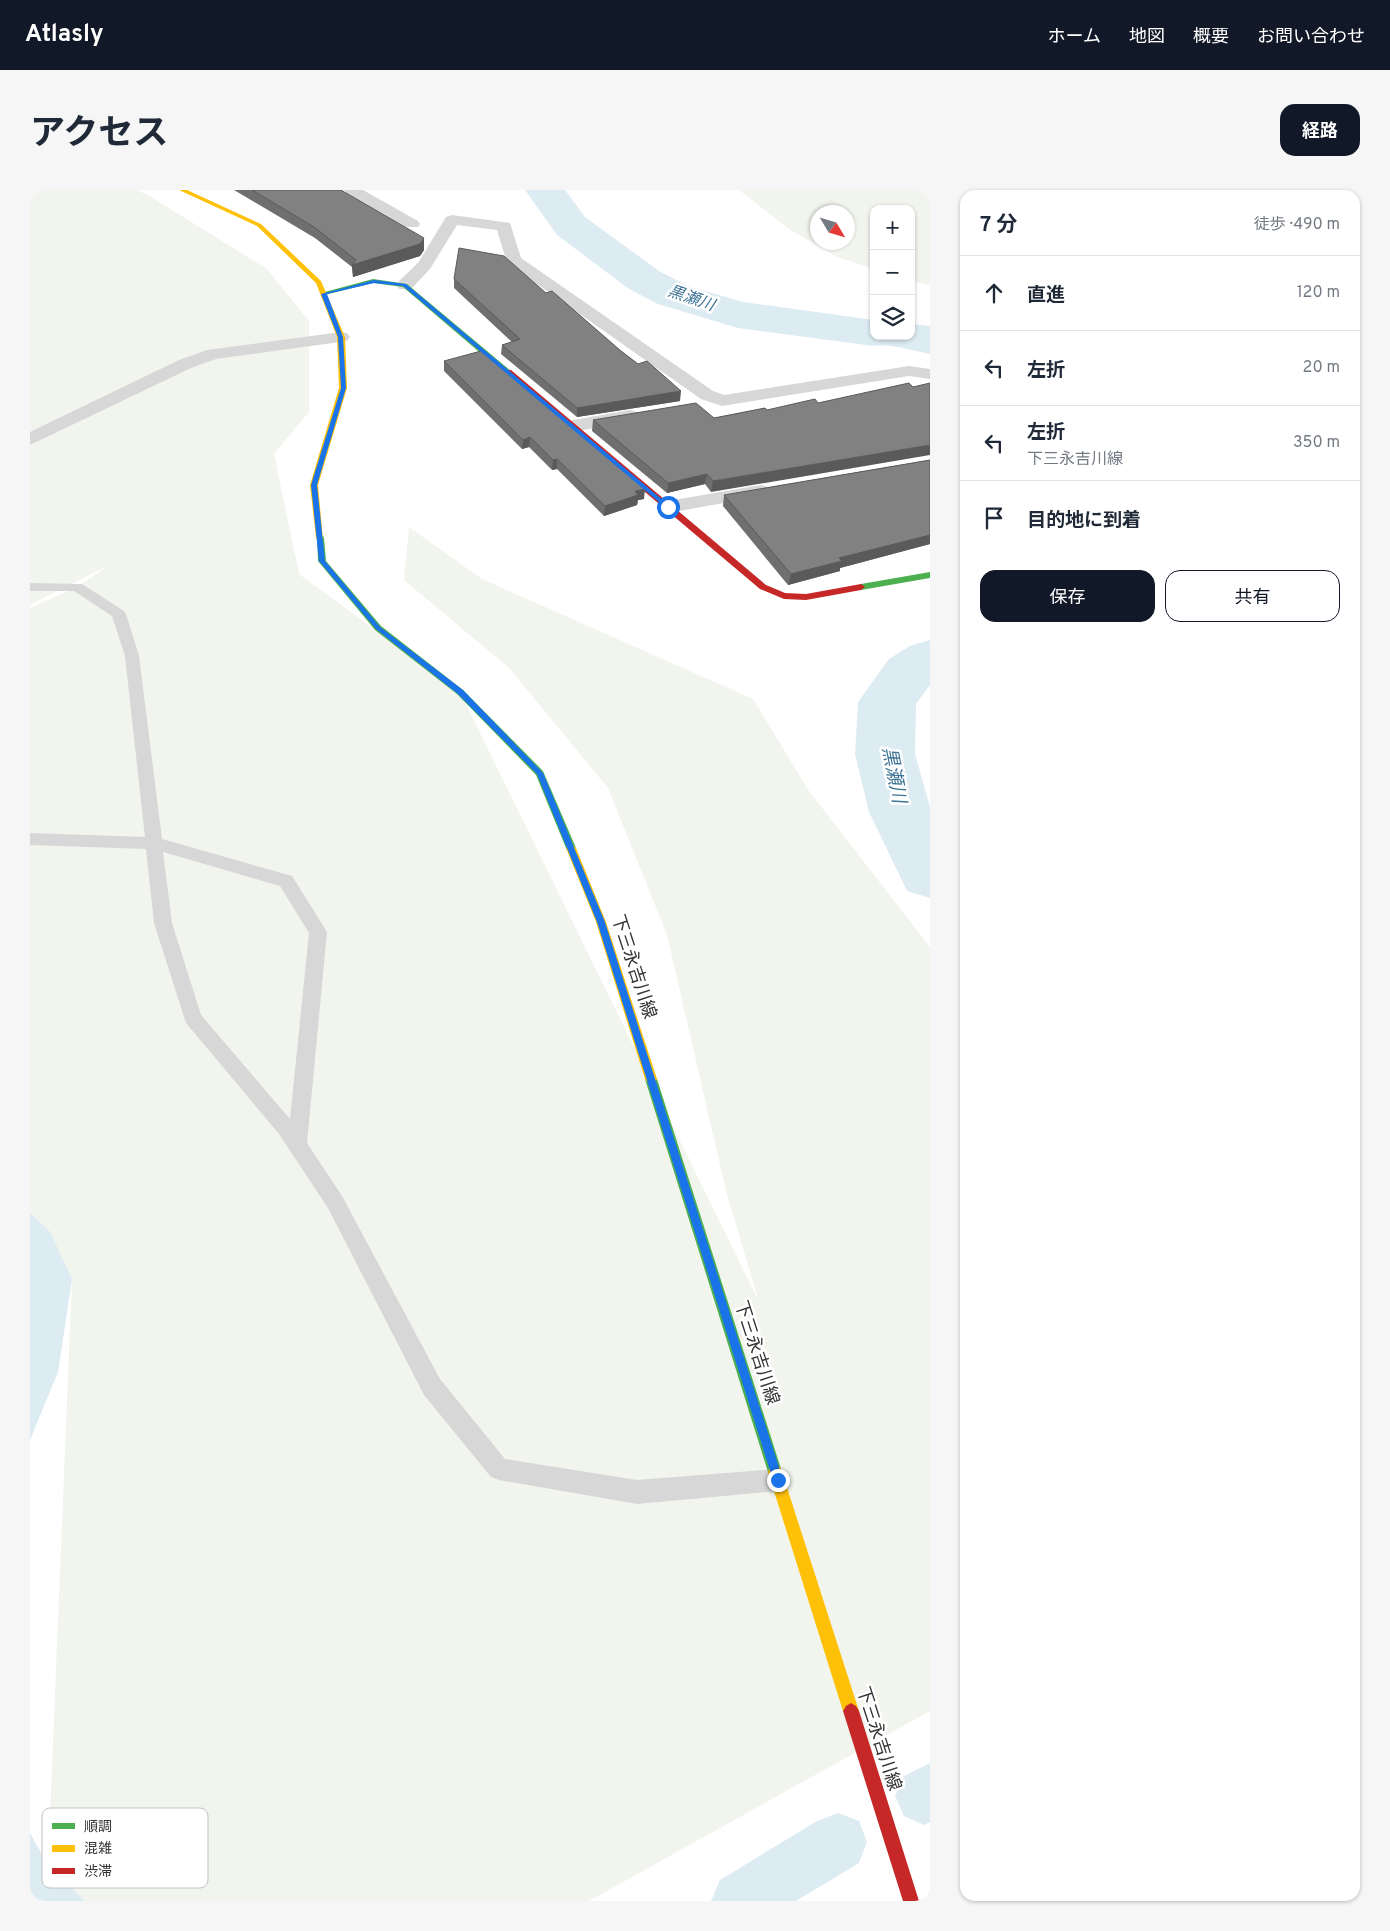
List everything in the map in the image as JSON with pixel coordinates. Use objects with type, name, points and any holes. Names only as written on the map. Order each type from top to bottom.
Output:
[{"type":"main road","name":"下三永吉川線","points":[[182,190],[259,226],[320,282],[340,337],[343,388],[314,485],[322,561],[378,628],[460,692],[540,773],[601,922],[911,1901]]},
{"type":"main road","points":[[324,294],[374,281],[405,285],[763,587],[784,596],[806,597],[930,575]]},
{"type":"street","points":[[352,190],[412,224]]},
{"type":"street","points":[[405,285],[424,266],[452,220],[504,226],[513,260],[707,395],[722,401]]},
{"type":"street","points":[[30,439],[185,364],[213,354],[340,337]]},
{"type":"street","points":[[694,405],[909,371],[930,374]]},
{"type":"street","points":[[573,426],[648,413]]},
{"type":"street","points":[[668,507],[775,489]]},
{"type":"lane","points":[[30,587],[77,587],[119,614],[132,656],[162,923],[193,1018],[286,1128],[335,1202],[432,1387],[499,1469],[637,1492],[778,1480]]},
{"type":"lane","points":[[30,838],[153,843],[286,881],[318,932],[297,1145]]},
{"type":"shaded area","points":[[30,190],[136,190],[148,195],[267,269],[309,321],[309,412],[274,454],[299,574],[460,692],[759,1302],[726,1191],[667,935],[608,788],[509,668],[404,580],[409,527],[482,579],[753,699],[809,791],[930,947],[930,1711],[589,1901],[85,1901],[72,1888],[208,1888],[208,1808],[50,1808],[72,1279],[30,1230],[30,608],[77,587],[109,565],[30,605]]},
{"type":"shaded area","points":[[739,190],[930,190],[930,285],[915,282],[915,205],[870,205],[870,268],[837,257],[825,250],[855,250],[855,205],[810,205],[810,241],[789,229]]},
{"type":"shaded area","points":[[30,1213],[50,1232],[72,1279],[58,1372],[30,1440]]},
{"type":"shaded area","points":[[30,1833],[42,1854],[42,1888],[72,1888],[85,1901],[30,1901]]},
{"type":"building","points":[[252,190],[341,190],[424,238],[420,244],[352,265],[356,260],[314,227]]},
{"type":"building","points":[[459,248],[504,256],[546,293],[552,291],[638,364],[647,361],[681,391],[577,408],[502,345],[520,339],[454,279]]},
{"type":"building","points":[[481,351],[645,489],[635,491],[638,495],[605,506],[557,459],[553,460],[530,437],[523,440],[444,361]]},
{"type":"building","points":[[909,383],[913,387],[930,383],[930,445],[713,481],[707,474],[668,483],[593,420],[696,403],[714,418],[765,408],[767,410],[815,399],[818,403]]},
{"type":"building","points":[[930,460],[930,535],[839,558],[842,561],[791,574],[724,495]]},
{"type":"waterway","name":"黒瀬川","points":[[545,190],[571,226],[644,280],[673,295],[738,315],[870,332]]},
{"type":"waterway","name":"黒瀬川","points":[[915,338],[930,340]]},
{"type":"waterway","name":"黒瀬川","points":[[930,659],[909,672],[887,702],[885,754],[900,812],[930,874]]},
{"type":"waterway","points":[[924,1796],[930,1792]]},
{"type":"waterway","points":[[741,1901],[838,1842]]},
{"type":"traffic: fast","points":[[324,293],[373,281],[405,285],[508,372]]},
{"type":"traffic: fast","points":[[320,538],[322,561],[378,628],[460,692],[540,773],[571,848]]},
{"type":"traffic: fast","points":[[861,587],[930,575]]},
{"type":"traffic: fast","points":[[651,1079],[775,1472]]},
{"type":"traffic: slow","points":[[182,190],[259,225],[319,282],[341,337],[343,388],[314,485],[320,538]]},
{"type":"traffic: slow","points":[[571,848],[601,922],[651,1079]]},
{"type":"traffic: slow","points":[[775,1472],[851,1711]]},
{"type":"traffic: jam","points":[[508,372],[763,587],[784,596],[806,597],[861,587]]},
{"type":"traffic: jam","points":[[851,1711],[911,1901]]},
{"type":"route","points":[[668,507],[405,285],[374,281],[324,294],[340,337],[343,388],[314,485],[322,561],[378,628],[460,692],[540,773],[601,922],[778,1480]]}]
